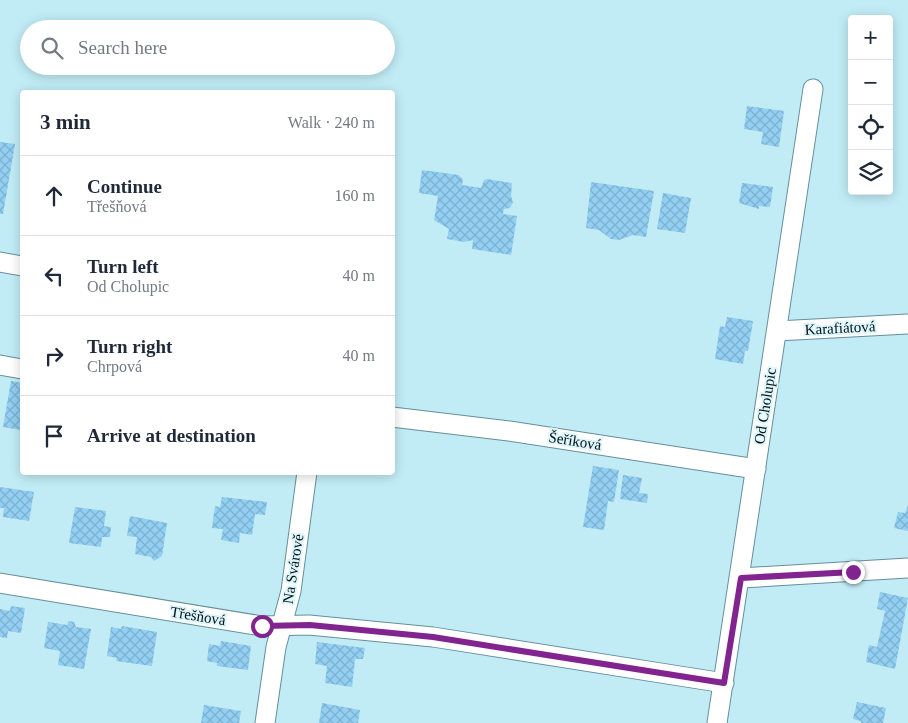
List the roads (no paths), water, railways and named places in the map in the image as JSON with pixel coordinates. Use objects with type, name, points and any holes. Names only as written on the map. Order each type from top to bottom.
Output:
[{"type":"street","name":"Od Cholupic","points":[[718,723],[813,89]]},
{"type":"street","points":[[0,262],[20,266]]},
{"type":"street","name":"Karafiátová","points":[[777,331],[906,325]]},
{"type":"street","points":[[0,365],[20,369]]},
{"type":"street","name":"Šeříková","points":[[395,417],[509,431],[756,469]]},
{"type":"street","name":"Na Svárově","points":[[265,723],[276,647],[291,591],[307,475]]},
{"type":"street","points":[[741,578],[908,568]]},
{"type":"street","name":"Třešňová","points":[[0,583],[262,626],[283,624],[433,637],[724,683]]}]
